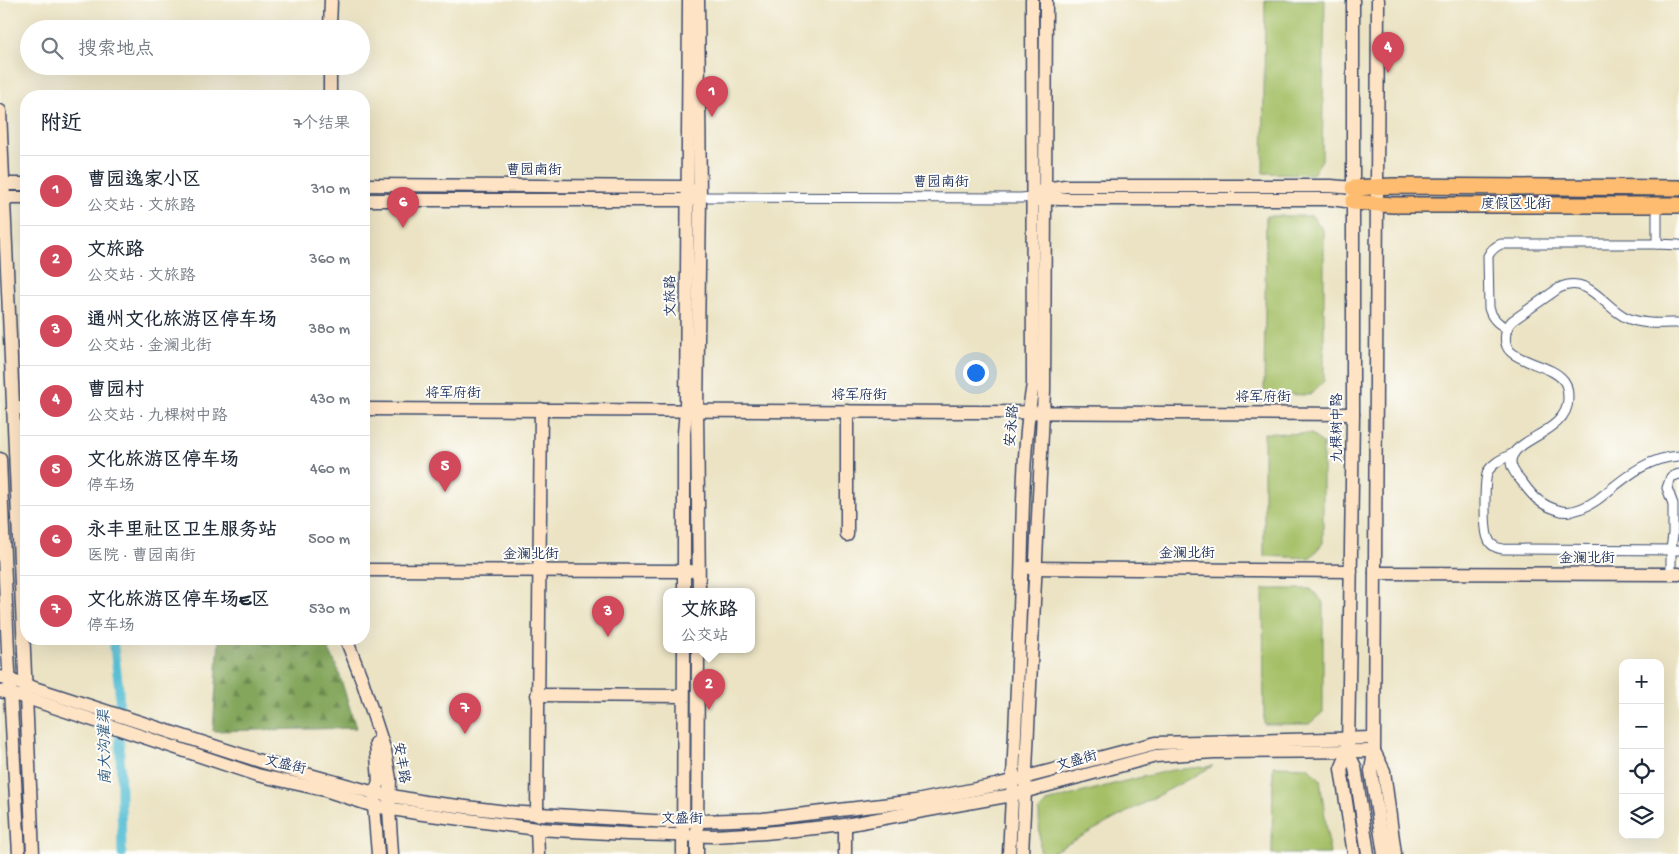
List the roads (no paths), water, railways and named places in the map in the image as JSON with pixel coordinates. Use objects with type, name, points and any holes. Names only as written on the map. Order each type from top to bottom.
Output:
[{"type":"main road","points":[[330,20],[331,0]]},
{"type":"main road","name":"文旅路","points":[[689,0],[687,194],[699,588]]},
{"type":"main road","name":"文旅路","points":[[684,588],[684,433],[692,410],[700,197],[698,0]]},
{"type":"main road","name":"安永路","points":[[1022,854],[1044,382],[1040,195],[1033,165],[1032,0]]},
{"type":"main road","name":"安永路","points":[[1009,854],[1028,413],[1033,384],[1046,0]]},
{"type":"main road","name":"九棵树中路","points":[[1353,0],[1353,414],[1348,745],[1355,768],[1368,854]]},
{"type":"main road","points":[[1378,0],[1374,745],[1371,771],[1384,854]]},
{"type":"main road","points":[[330,75],[330,90]]},
{"type":"main road","points":[[0,111],[2,198],[20,571]]},
{"type":"main road","points":[[2,184],[20,184]]},
{"type":"main road","name":"曹园南街","points":[[370,185],[687,194],[700,197]]},
{"type":"main road","name":"度假区北街","points":[[1353,195],[1378,186],[1679,188]]},
{"type":"main road","name":"曹园南街","points":[[370,200],[687,194]]},
{"type":"main road","name":"曹园南街","points":[[1040,195],[1331,199],[1353,195]]},
{"type":"main road","name":"度假区北街","points":[[1353,195],[1377,205],[1679,205]]},
{"type":"main road","points":[[2,198],[20,198]]},
{"type":"main road","points":[[13,408],[20,408]]},
{"type":"main road","name":"将军府街","points":[[370,410],[1353,414]]},
{"type":"main road","points":[[537,815],[540,410]]},
{"type":"main road","points":[[847,411],[847,535]]},
{"type":"main road","points":[[0,459],[6,608],[5,678],[19,854]]},
{"type":"main road","name":"金澜北街","points":[[1022,568],[1351,571]]},
{"type":"main road","name":"金澜北街","points":[[370,570],[698,572]]},
{"type":"main road","name":"金澜北街","points":[[1375,572],[1675,574]]},
{"type":"main road","points":[[23,645],[33,854]]},
{"type":"main road","name":"安丰路","points":[[348,645],[385,751],[390,779],[389,802],[392,854]]},
{"type":"main road","points":[[683,854],[684,653]]},
{"type":"main road","points":[[697,854],[698,653]]},
{"type":"main road","name":"文盛街","points":[[5,678],[375,800]]},
{"type":"main road","name":"安丰路","points":[[362,680],[375,728],[379,781],[375,800],[378,854]]},
{"type":"main road","name":"文盛街","points":[[6,693],[27,698],[258,775],[375,800],[537,829],[627,834],[698,836],[765,833],[845,825],[1012,795],[1156,756],[1348,745]]},
{"type":"main road","points":[[537,695],[683,696]]},
{"type":"main road","name":"文盛街","points":[[389,802],[537,815],[669,822],[763,819],[916,801],[1013,781],[1156,742],[1374,745]]},
{"type":"main road","points":[[1348,745],[1341,769],[1354,854]]},
{"type":"main road","points":[[1374,745],[1384,770],[1396,854]]},
{"type":"main road","points":[[845,825],[845,854]]},
{"type":"main road","points":[[537,829],[538,854]]},
{"type":"street","name":"曹园南街","points":[[700,197],[1022,198],[1040,195]]},
{"type":"street","points":[[1657,205],[1657,244]]},
{"type":"street","points":[[1507,329],[1495,322],[1489,308],[1488,256],[1491,250],[1501,244],[1679,244]]},
{"type":"street","points":[[1679,323],[1635,321],[1625,317],[1588,288],[1578,284],[1566,284],[1512,321],[1507,329],[1505,339],[1511,352],[1553,372],[1564,381],[1568,390],[1566,412],[1560,420],[1520,446],[1514,453],[1511,461],[1512,467],[1534,498],[1550,508],[1570,512],[1588,506],[1647,463],[1679,456]]},
{"type":"street","points":[[1514,453],[1494,464],[1485,478],[1486,528],[1488,538],[1497,548],[1675,550]]},
{"type":"street","points":[[1675,574],[1673,504],[1667,492],[1667,484],[1671,477],[1679,474]]},
{"type":"waterway","name":"南大沟灌渠","points":[[114,645],[119,689],[122,854]]},
{"type":"place","name":"曹园村","points":[[1388,73]]},
{"type":"place","name":"曹园逸家小区","points":[[712,117]]},
{"type":"place","name":"永丰里社区卫生服务站","points":[[403,228]]},
{"type":"place","name":"文化旅游区停车场","points":[[445,492]]},
{"type":"place","name":"通州文化旅游区停车场","points":[[608,637]]},
{"type":"place","name":"文旅路","points":[[709,710]]},
{"type":"place","name":"文化旅游区停车场E区","points":[[465,734]]}]
